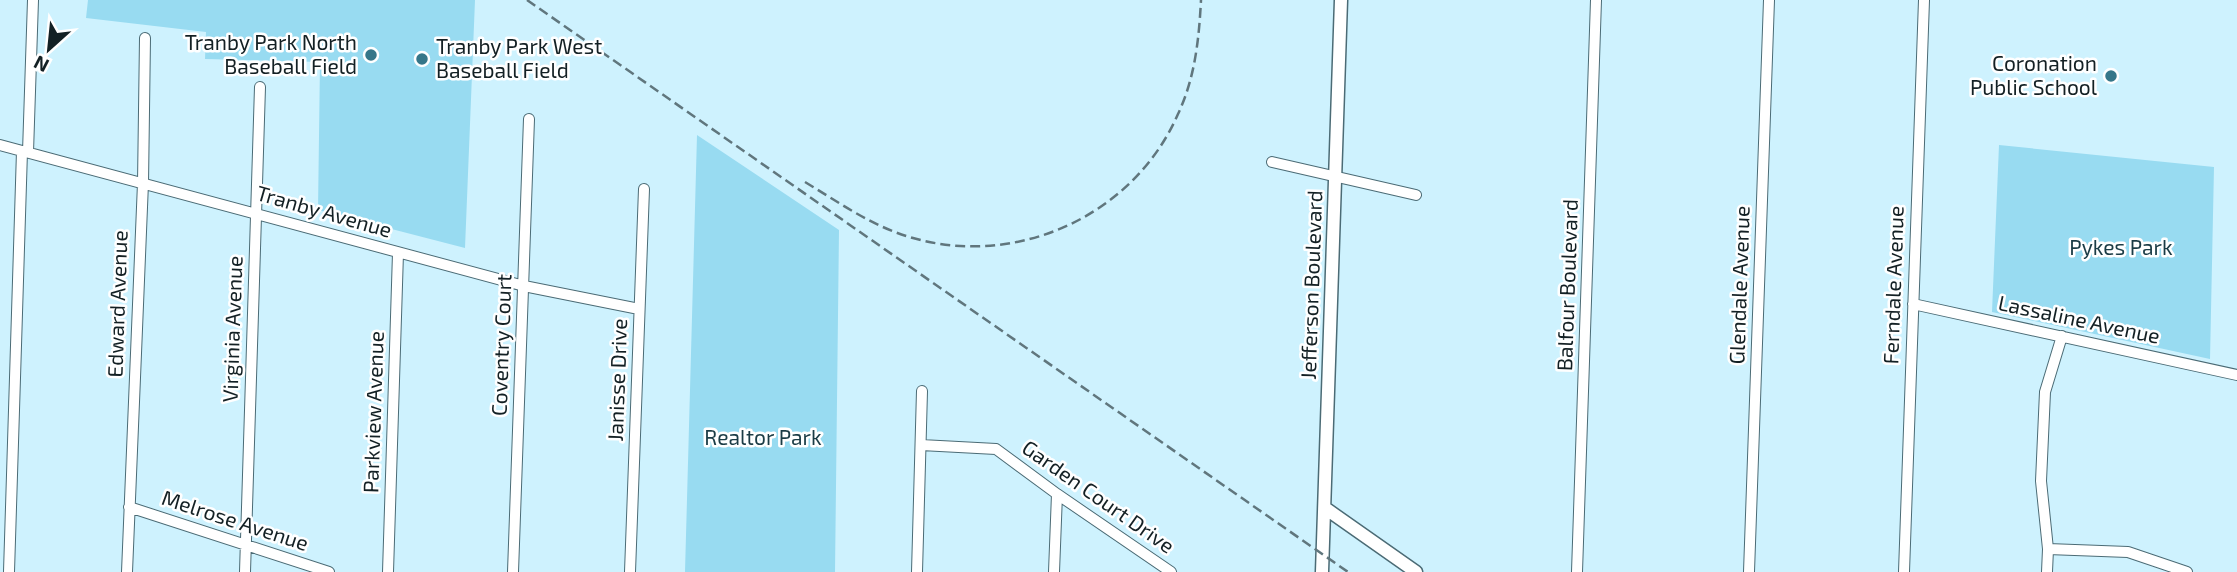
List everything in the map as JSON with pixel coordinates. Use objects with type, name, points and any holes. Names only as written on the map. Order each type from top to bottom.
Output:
[{"type":"street","points":[[9,572],[33,0]]},
{"type":"street","name":"Jefferson Boulevard","points":[[1322,572],[1341,0]]},
{"type":"street","name":"Balfour Boulevard","points":[[1577,572],[1596,0]]},
{"type":"street","name":"Glendale Avenue","points":[[1749,572],[1769,0]]},
{"type":"street","name":"Ferndale Avenue","points":[[1904,572],[1924,0]]},
{"type":"street","name":"Edward Avenue","points":[[128,572],[143,183],[145,38]]},
{"type":"street","name":"Virginia Avenue","points":[[245,572],[260,87]]},
{"type":"street","name":"Coventry Court","points":[[513,572],[529,119]]},
{"type":"street","name":"Tranby Avenue","points":[[0,145],[524,286],[639,309]]},
{"type":"street","points":[[1272,162],[1416,195]]},
{"type":"street","name":"Janisse Drive","points":[[630,572],[644,189]]},
{"type":"street","name":"Parkview Avenue","points":[[387,572],[398,253]]},
{"type":"street","name":"Lassaline Avenue","points":[[1913,303],[2237,375]]},
{"type":"street","points":[[2048,572],[2041,481],[2045,392],[2062,336]]},
{"type":"street","points":[[917,572],[922,391]]},
{"type":"street","name":"Garden Court Drive","points":[[921,445],[996,449],[1171,572]]},
{"type":"street","points":[[1054,572],[1057,494]]},
{"type":"street","name":"Melrose Avenue","points":[[129,507],[330,572]]},
{"type":"street","points":[[1325,508],[1416,572]]},
{"type":"street","points":[[2048,549],[2128,552],[2187,572]]},
{"type":"green space","points":[[88,0],[475,0],[465,248],[318,210],[320,62],[205,59],[206,32],[86,18]]},
{"type":"green space","name":"Realtor Park","points":[[697,135],[839,230],[835,572],[685,572]]},
{"type":"green space","name":"Pykes Park","points":[[1999,145],[2214,167],[2210,359],[1992,312]]},
{"type":"railway","points":[[527,0],[1348,572]]},
{"type":"railway","points":[[805,182],[884,228],[913,238],[953,245],[993,245],[1031,239],[1068,225],[1103,206],[1133,180],[1158,150],[1184,100],[1197,44],[1201,0]]},
{"type":"place","name":"Tranby Park North Baseball Field","points":[[371,55]]},
{"type":"place","name":"Tranby Park West Baseball Field","points":[[422,59]]},
{"type":"place","name":"Coronation Public School","points":[[2111,76]]}]
